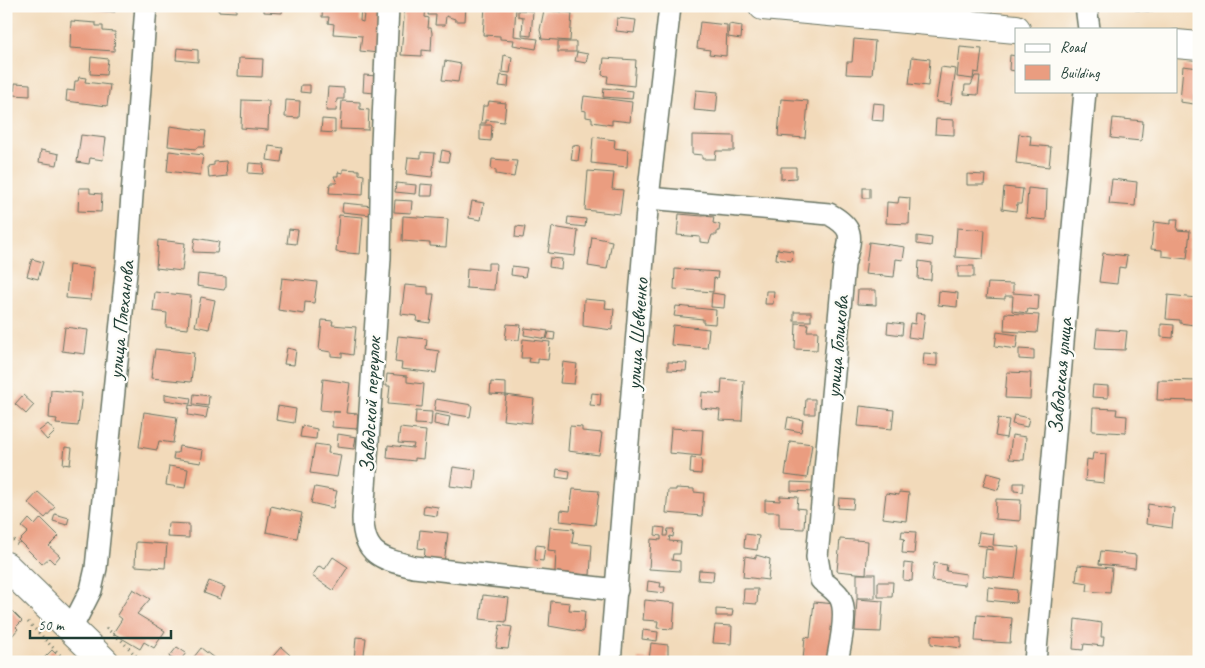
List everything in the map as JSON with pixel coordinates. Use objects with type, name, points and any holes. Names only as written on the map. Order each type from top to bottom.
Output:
[{"type":"street","name":"улица Плеханова","points":[[72,629],[91,590],[96,568],[127,263],[146,6]]},
{"type":"street","name":"Заводской переулок","points":[[388,6],[382,144],[380,258],[363,518],[363,534],[367,545],[389,560],[414,567],[617,590]]},
{"type":"street","name":"улица Шевченко","points":[[610,662],[648,198],[670,6]]},
{"type":"street","points":[[763,6],[1015,29]]},
{"type":"street","points":[[1086,6],[1089,28]]},
{"type":"street","points":[[1178,44],[1199,46]]},
{"type":"street","name":"Заводская улица","points":[[1035,662],[1085,92]]},
{"type":"street","name":"улица Голикова","points":[[648,198],[829,214],[844,223],[850,238],[844,265],[818,557],[821,580],[838,594],[844,610],[837,662]]},
{"type":"street","points":[[6,566],[106,662]]},
{"type":"building","points":[[94,6],[115,6],[115,12],[93,10]]},
{"type":"building","points":[[219,6],[236,6],[236,12],[218,11]]},
{"type":"building","points":[[264,6],[283,6],[282,13],[264,12]]},
{"type":"building","points":[[323,6],[361,6],[360,21],[363,22],[365,6],[379,6],[378,53],[360,51],[362,36],[333,34],[334,24],[328,23],[329,17],[322,17]]},
{"type":"building","points":[[405,6],[426,6],[425,17],[429,18],[428,28],[431,28],[432,33],[431,51],[422,50],[422,56],[401,55]]},
{"type":"building","points":[[429,6],[466,6],[465,21],[455,21],[455,19],[446,16],[445,25],[435,25],[436,15],[428,15]]},
{"type":"building","points":[[485,6],[516,8],[514,36],[538,39],[536,49],[513,45],[514,40],[500,39],[500,36],[483,35]]},
{"type":"building","points":[[1135,6],[1153,6],[1153,12],[1135,10]]},
{"type":"building","points":[[518,10],[533,11],[531,36],[522,35],[523,17],[518,16]]},
{"type":"building","points":[[544,10],[572,13],[570,41],[542,39],[540,30]]},
{"type":"building","points":[[617,18],[636,20],[634,33],[616,31]]},
{"type":"building","points":[[71,21],[96,23],[96,26],[103,26],[103,31],[115,32],[114,51],[70,48]]},
{"type":"building","points":[[700,22],[727,25],[726,56],[709,54],[710,50],[697,48]]},
{"type":"building","points":[[729,24],[742,26],[741,39],[728,37]]},
{"type":"building","points":[[854,39],[875,41],[872,75],[846,74],[847,62],[852,62]]},
{"type":"building","points":[[558,42],[576,42],[576,52],[558,52]]},
{"type":"building","points":[[960,47],[982,49],[979,73],[974,72],[973,79],[957,77]]},
{"type":"building","points":[[177,48],[198,50],[198,62],[176,60]]},
{"type":"building","points":[[577,52],[588,54],[586,63],[575,61]]},
{"type":"building","points":[[504,55],[512,57],[510,73],[502,72]]},
{"type":"building","points":[[1010,55],[1015,56],[1015,71],[1009,70]]},
{"type":"building","points":[[91,57],[108,59],[106,75],[90,74]]},
{"type":"building","points":[[912,57],[930,59],[928,86],[909,84]]},
{"type":"building","points":[[239,58],[263,59],[262,77],[238,76]]},
{"type":"building","points":[[604,58],[636,60],[634,86],[607,83],[608,76],[602,75]]},
{"type":"building","points":[[445,61],[461,64],[458,82],[442,80]]},
{"type":"building","points":[[1183,66],[1199,68],[1199,95],[1194,94],[1194,104],[1180,102]]},
{"type":"building","points":[[941,67],[956,69],[951,104],[936,102]]},
{"type":"building","points":[[364,75],[377,76],[376,93],[363,92]]},
{"type":"building","points":[[501,75],[509,76],[508,87],[499,86]]},
{"type":"building","points":[[975,76],[980,76],[978,95],[964,94],[965,85],[971,85]]},
{"type":"building","points":[[79,77],[86,78],[85,82],[110,85],[107,106],[66,101],[67,90],[74,91],[75,81],[78,81]]},
{"type":"building","points":[[15,83],[30,84],[30,96],[14,95]]},
{"type":"building","points":[[301,85],[310,85],[310,93],[300,92]]},
{"type":"building","points":[[328,87],[344,88],[344,99],[337,99],[336,111],[326,111]]},
{"type":"building","points":[[604,88],[633,91],[632,99],[603,97]]},
{"type":"building","points":[[696,90],[718,92],[716,112],[694,110]]},
{"type":"building","points":[[584,96],[632,102],[630,122],[612,120],[612,125],[592,122],[592,118],[586,117],[586,111],[582,110]]},
{"type":"building","points":[[781,99],[808,101],[805,138],[778,136]]},
{"type":"building","points":[[242,100],[269,101],[268,130],[241,128]]},
{"type":"building","points":[[286,100],[300,101],[299,118],[285,117]]},
{"type":"building","points":[[342,101],[360,102],[360,109],[369,110],[368,130],[340,129]]},
{"type":"building","points":[[489,101],[506,103],[504,122],[486,120],[486,123],[481,123],[483,106],[488,106]]},
{"type":"building","points":[[873,103],[884,104],[883,121],[871,120]]},
{"type":"building","points":[[1113,118],[1143,121],[1141,141],[1111,138]]},
{"type":"building","points":[[322,119],[335,120],[335,133],[321,132]]},
{"type":"building","points":[[936,119],[954,120],[954,135],[935,134]]},
{"type":"building","points":[[480,125],[492,125],[491,141],[480,140]]},
{"type":"building","points":[[170,126],[206,131],[204,147],[197,147],[196,149],[168,146]]},
{"type":"building","points":[[1019,134],[1031,136],[1030,145],[1051,147],[1049,167],[1016,163]]},
{"type":"building","points":[[81,135],[106,138],[103,160],[90,158],[89,164],[77,162]]},
{"type":"building","points":[[692,135],[734,136],[734,151],[716,151],[715,159],[702,159],[702,155],[692,154]]},
{"type":"building","points":[[593,137],[615,140],[614,148],[628,150],[627,167],[591,163]]},
{"type":"building","points":[[573,145],[580,146],[578,161],[571,160]]},
{"type":"building","points":[[269,146],[283,148],[281,162],[267,160]]},
{"type":"building","points":[[41,150],[59,154],[57,165],[39,162]]},
{"type":"building","points":[[442,150],[450,152],[448,162],[440,161]]},
{"type":"building","points":[[169,151],[203,155],[200,175],[167,171]]},
{"type":"building","points":[[421,152],[435,153],[432,177],[406,174],[408,157],[421,158]]},
{"type":"building","points":[[492,159],[517,161],[514,177],[496,174],[496,170],[491,169]]},
{"type":"building","points":[[226,161],[227,176],[209,178],[208,166],[214,165],[214,162]]},
{"type":"building","points":[[249,163],[264,164],[263,174],[248,173]]},
{"type":"building","points":[[781,167],[796,167],[796,178],[781,179]]},
{"type":"building","points":[[343,169],[359,170],[359,174],[364,175],[363,195],[329,193],[330,183],[337,183],[334,176],[338,176],[338,172],[343,173]]},
{"type":"building","points":[[588,171],[614,173],[612,189],[623,190],[620,214],[585,210]]},
{"type":"building","points":[[967,174],[985,175],[984,185],[967,185]]},
{"type":"building","points":[[1112,179],[1137,182],[1135,206],[1109,204]]},
{"type":"building","points":[[396,183],[416,185],[415,194],[395,192]]},
{"type":"building","points":[[421,184],[433,185],[432,196],[420,196]]},
{"type":"building","points":[[1004,187],[1023,189],[1021,204],[1017,204],[1016,211],[1002,209]]},
{"type":"building","points":[[79,188],[90,188],[90,193],[102,194],[101,212],[78,211]]},
{"type":"building","points":[[863,188],[870,188],[870,198],[863,198]]},
{"type":"building","points":[[1028,188],[1047,190],[1046,220],[1026,218]]},
{"type":"building","points":[[899,197],[910,198],[909,224],[886,223],[887,202],[898,203]]},
{"type":"building","points":[[395,200],[412,201],[411,213],[394,212]]},
{"type":"building","points":[[472,201],[484,203],[481,220],[469,218]]},
{"type":"building","points":[[343,203],[373,206],[372,215],[342,212]]},
{"type":"building","points":[[679,214],[714,217],[713,223],[720,225],[719,231],[717,231],[717,235],[712,235],[709,243],[700,242],[700,237],[677,235]]},
{"type":"building","points":[[339,215],[363,217],[360,254],[336,252]]},
{"type":"building","points":[[403,216],[448,219],[446,247],[430,246],[430,243],[402,241]]},
{"type":"building","points":[[568,217],[586,219],[585,227],[567,225]]},
{"type":"building","points":[[1171,219],[1178,219],[1177,230],[1190,231],[1187,259],[1162,256],[1162,250],[1151,249],[1154,222],[1171,224]]},
{"type":"building","points":[[516,226],[525,227],[523,238],[515,237]]},
{"type":"building","points":[[552,227],[578,231],[575,256],[548,253]]},
{"type":"building","points":[[957,228],[985,230],[983,259],[955,257]]},
{"type":"building","points":[[289,229],[298,230],[296,244],[287,243]]},
{"type":"building","points":[[917,236],[932,238],[931,246],[917,244]]},
{"type":"building","points":[[592,237],[612,241],[607,269],[588,266]]},
{"type":"building","points":[[195,238],[219,242],[217,253],[193,252]]},
{"type":"building","points":[[158,240],[185,243],[182,271],[156,268]]},
{"type":"building","points":[[869,242],[905,247],[903,260],[896,259],[894,277],[865,274]]},
{"type":"building","points":[[777,249],[793,251],[792,261],[776,259]]},
{"type":"building","points":[[1103,253],[1127,256],[1125,268],[1119,267],[1117,284],[1099,282]]},
{"type":"building","points":[[550,258],[562,259],[561,269],[549,267]]},
{"type":"building","points":[[32,259],[43,262],[38,279],[27,276]]},
{"type":"building","points":[[919,261],[932,263],[931,280],[918,279]]},
{"type":"building","points":[[488,263],[496,263],[494,290],[466,288],[467,268],[488,270]]},
{"type":"building","points":[[69,265],[94,268],[91,300],[66,298]]},
{"type":"building","points":[[512,266],[527,268],[525,277],[511,275]]},
{"type":"building","points":[[958,266],[974,266],[974,277],[958,277]]},
{"type":"building","points":[[675,269],[718,272],[717,279],[714,278],[713,292],[674,289]]},
{"type":"building","points":[[198,274],[226,277],[224,290],[197,286]]},
{"type":"building","points":[[282,278],[317,282],[314,303],[305,302],[304,314],[278,310]]},
{"type":"building","points":[[988,283],[1013,284],[1013,293],[1039,295],[1038,310],[1028,309],[1027,313],[1012,311],[1013,296],[1005,296],[1005,299],[986,298]]},
{"type":"building","points":[[405,285],[428,287],[428,294],[434,294],[430,323],[416,321],[417,316],[401,314]]},
{"type":"building","points":[[858,290],[876,290],[876,305],[857,304]]},
{"type":"building","points":[[766,291],[774,291],[773,304],[765,304]]},
{"type":"building","points":[[939,291],[958,293],[957,307],[938,305]]},
{"type":"building","points":[[155,292],[191,296],[188,329],[166,327],[167,313],[153,311]]},
{"type":"building","points":[[712,293],[725,295],[724,308],[711,307]]},
{"type":"building","points":[[1168,295],[1197,298],[1194,325],[1180,323],[1180,320],[1166,319]]},
{"type":"building","points":[[201,297],[215,300],[209,329],[195,326]]},
{"type":"building","points":[[584,299],[606,301],[605,308],[614,309],[612,330],[583,326]]},
{"type":"building","points":[[676,306],[716,310],[715,324],[703,323],[703,319],[674,316]]},
{"type":"building","points":[[794,312],[811,312],[811,321],[794,321]]},
{"type":"building","points":[[916,313],[925,314],[922,339],[908,337],[910,323],[915,324]]},
{"type":"building","points":[[1005,313],[1039,315],[1037,333],[1004,331]]},
{"type":"building","points":[[322,320],[333,321],[332,325],[356,327],[353,355],[342,353],[342,357],[331,356],[331,352],[319,350]]},
{"type":"building","points":[[888,322],[903,324],[902,335],[887,333]]},
{"type":"building","points":[[796,323],[808,324],[807,331],[818,331],[817,350],[795,349]]},
{"type":"building","points":[[507,324],[521,325],[519,340],[505,339]]},
{"type":"building","points":[[1161,324],[1174,325],[1173,338],[1161,337]]},
{"type":"building","points":[[673,325],[709,329],[707,348],[671,345]]},
{"type":"building","points":[[65,327],[88,330],[85,354],[62,351]]},
{"type":"building","points":[[525,328],[548,331],[546,339],[524,335]]},
{"type":"building","points":[[1097,329],[1127,331],[1125,350],[1095,349]]},
{"type":"building","points":[[549,332],[555,333],[554,340],[547,339]]},
{"type":"building","points":[[997,332],[1018,335],[1016,349],[995,346]]},
{"type":"building","points":[[398,336],[427,339],[426,349],[439,351],[436,373],[401,369],[402,363],[395,362]]},
{"type":"building","points":[[523,339],[550,342],[548,360],[538,359],[538,363],[529,362],[530,358],[521,358]]},
{"type":"building","points":[[287,348],[296,350],[294,365],[284,364]]},
{"type":"building","points":[[155,349],[194,353],[191,382],[151,378]]},
{"type":"building","points":[[1019,349],[1034,350],[1034,360],[1019,359]]},
{"type":"building","points":[[924,353],[937,354],[937,366],[923,365]]},
{"type":"building","points":[[563,362],[577,364],[574,384],[560,383]]},
{"type":"building","points":[[668,362],[687,363],[686,371],[668,370]]},
{"type":"building","points":[[1007,372],[1031,373],[1030,399],[1005,398]]},
{"type":"building","points":[[387,374],[407,376],[407,382],[424,384],[422,407],[388,404],[390,386],[386,386]]},
{"type":"building","points":[[323,379],[350,383],[346,413],[358,414],[357,429],[332,427],[333,412],[340,412],[320,410]]},
{"type":"building","points":[[722,379],[744,381],[742,421],[719,420],[720,410],[701,408],[702,392],[721,394]]},
{"type":"building","points":[[1158,380],[1198,381],[1197,401],[1157,400]]},
{"type":"building","points":[[491,382],[506,383],[506,395],[490,394]]},
{"type":"building","points":[[1093,385],[1108,386],[1108,398],[1092,397]]},
{"type":"building","points":[[51,390],[82,393],[78,426],[56,424],[57,419],[49,418]]},
{"type":"building","points":[[592,393],[601,394],[600,406],[590,405]]},
{"type":"building","points":[[165,394],[191,398],[190,404],[165,400]]},
{"type":"building","points":[[194,394],[209,396],[208,406],[193,404]]},
{"type":"building","points":[[23,395],[34,405],[26,414],[15,404]]},
{"type":"building","points":[[506,395],[534,399],[531,423],[503,420]]},
{"type":"building","points":[[436,399],[472,405],[470,417],[434,411]]},
{"type":"building","points":[[806,399],[815,399],[815,414],[805,414]]},
{"type":"building","points":[[189,405],[208,408],[206,418],[188,415]]},
{"type":"building","points":[[278,406],[296,409],[294,423],[276,420]]},
{"type":"building","points":[[860,406],[894,410],[892,429],[858,426]]},
{"type":"building","points":[[1093,408],[1117,409],[1116,415],[1127,416],[1126,433],[1092,431]]},
{"type":"building","points":[[416,411],[432,412],[431,425],[415,424]]},
{"type":"building","points":[[144,412],[177,417],[173,443],[159,441],[157,450],[139,447]]},
{"type":"building","points":[[435,414],[450,417],[448,427],[434,424]]},
{"type":"building","points":[[1014,415],[1029,418],[1027,427],[1012,424]]},
{"type":"building","points":[[788,417],[803,420],[801,432],[786,429]]},
{"type":"building","points":[[998,418],[1009,420],[1006,438],[995,436]]},
{"type":"building","points":[[48,424],[55,432],[47,440],[39,431]]},
{"type":"building","points":[[302,426],[317,429],[316,439],[300,437]]},
{"type":"building","points":[[570,426],[582,427],[582,431],[602,433],[599,455],[568,451]]},
{"type":"building","points":[[400,428],[426,431],[423,459],[415,458],[415,461],[387,458],[388,445],[413,448],[414,444],[398,443]]},
{"type":"building","points":[[671,428],[703,430],[701,456],[669,453]]},
{"type":"building","points":[[338,434],[356,437],[354,449],[337,447]]},
{"type":"building","points":[[1012,435],[1026,437],[1024,460],[1009,459]]},
{"type":"building","points":[[790,441],[812,444],[807,478],[785,475]]},
{"type":"building","points":[[315,444],[329,446],[328,453],[341,455],[337,477],[310,473]]},
{"type":"building","points":[[179,446],[203,450],[201,463],[173,459],[174,453],[178,453]]},
{"type":"building","points":[[65,447],[72,448],[70,465],[63,464]]},
{"type":"building","points":[[1093,453],[1106,454],[1104,483],[1085,481],[1087,459],[1092,460]]},
{"type":"building","points":[[691,458],[702,459],[701,474],[690,473]]},
{"type":"building","points":[[169,466],[188,469],[185,488],[166,485]]},
{"type":"building","points":[[453,467],[476,470],[474,489],[450,486]]},
{"type":"building","points":[[557,469],[570,471],[569,479],[556,477]]},
{"type":"building","points":[[987,473],[1002,477],[998,490],[983,486]]},
{"type":"building","points":[[791,482],[813,483],[813,492],[791,491]]},
{"type":"building","points":[[1014,483],[1024,483],[1023,492],[1014,491]]},
{"type":"building","points":[[315,487],[337,491],[333,508],[311,503]]},
{"type":"building","points":[[676,488],[694,489],[694,492],[704,493],[702,516],[666,513],[668,490],[676,490]]},
{"type":"building","points":[[573,489],[599,491],[595,525],[560,521],[561,510],[570,511]]},
{"type":"building","points":[[38,492],[55,507],[45,518],[28,503]]},
{"type":"building","points":[[899,492],[909,493],[906,521],[883,518],[886,493],[899,495]]},
{"type":"building","points":[[780,496],[798,497],[797,508],[805,509],[804,529],[779,528],[779,512],[765,512],[765,500],[780,501]]},
{"type":"building","points":[[839,498],[854,499],[853,509],[838,508]]},
{"type":"building","points":[[996,499],[1021,500],[1020,521],[995,519]]},
{"type":"building","points":[[1148,504],[1174,508],[1172,528],[1146,524]]},
{"type":"building","points":[[424,505],[438,507],[437,516],[423,514]]},
{"type":"building","points":[[271,506],[302,513],[297,538],[266,532]]},
{"type":"building","points":[[55,514],[69,518],[67,525],[53,521]]},
{"type":"building","points":[[41,518],[59,536],[49,546],[60,556],[54,563],[49,558],[42,564],[19,541],[28,532],[22,527],[29,519],[35,525]]},
{"type":"building","points":[[168,523],[189,524],[189,538],[167,537]]},
{"type":"building","points":[[550,527],[574,529],[572,543],[592,545],[590,575],[555,572],[556,551],[548,550]]},
{"type":"building","points":[[656,527],[665,528],[664,536],[667,536],[668,529],[674,529],[673,537],[670,536],[669,541],[681,542],[680,554],[673,554],[672,560],[680,561],[680,571],[649,569],[651,539],[661,540],[661,536],[655,535]]},
{"type":"building","points":[[420,530],[448,533],[444,563],[424,561],[425,549],[418,548]]},
{"type":"building","points":[[902,531],[916,532],[914,554],[902,553],[903,541],[905,539],[901,538]]},
{"type":"building","points":[[979,532],[994,534],[993,545],[1019,547],[1015,579],[983,576],[986,549],[993,550],[993,547],[977,545]]},
{"type":"building","points":[[745,534],[759,536],[757,550],[744,548]]},
{"type":"building","points":[[840,539],[868,541],[866,574],[837,571]]},
{"type":"building","points":[[136,542],[167,544],[165,568],[135,566]]},
{"type":"building","points":[[536,545],[545,546],[543,561],[535,560]]},
{"type":"building","points":[[1101,551],[1136,555],[1135,568],[1099,564]]},
{"type":"building","points":[[756,555],[770,559],[768,580],[743,577],[745,556],[756,558]]},
{"type":"building","points":[[333,557],[348,567],[333,590],[312,576],[319,566],[325,569]]},
{"type":"building","points":[[904,563],[913,564],[912,581],[903,580]]},
{"type":"building","points":[[934,563],[947,565],[946,571],[966,574],[965,585],[932,581]]},
{"type":"building","points":[[1078,565],[1112,568],[1110,593],[1087,591],[1088,583],[1076,581]]},
{"type":"building","points":[[699,570],[714,571],[713,581],[698,580]]},
{"type":"building","points":[[857,574],[875,574],[875,598],[857,598]]},
{"type":"building","points":[[209,581],[225,587],[220,599],[204,593]]},
{"type":"building","points":[[648,581],[661,583],[660,587],[665,587],[664,593],[647,591]]},
{"type":"building","points":[[878,582],[893,582],[892,597],[878,597]]},
{"type":"building","points":[[988,587],[1017,590],[1016,603],[987,600]]},
{"type":"building","points":[[133,589],[150,599],[137,614],[165,631],[154,648],[144,642],[140,649],[113,633],[122,619],[117,615]]},
{"type":"building","points":[[744,589],[758,589],[757,604],[743,603]]},
{"type":"building","points":[[483,595],[509,598],[506,622],[480,619]]},
{"type":"building","points":[[857,599],[883,601],[881,632],[855,631]]},
{"type":"building","points":[[645,600],[675,603],[673,629],[657,628],[658,621],[643,620]]},
{"type":"building","points":[[551,601],[570,603],[569,610],[585,611],[583,632],[549,626]]},
{"type":"building","points":[[814,602],[835,604],[830,662],[803,660],[805,637],[810,638]]},
{"type":"building","points":[[6,605],[22,621],[16,627],[18,629],[12,636],[10,634],[6,637]]},
{"type":"building","points":[[716,609],[733,610],[732,616],[716,616]]},
{"type":"building","points":[[977,615],[1012,618],[1010,643],[975,641]]},
{"type":"building","points":[[1075,619],[1102,623],[1101,637],[1104,637],[1103,646],[1084,644],[1083,650],[1073,649]]},
{"type":"building","points":[[500,625],[512,627],[508,649],[496,648]]},
{"type":"building","points":[[715,625],[732,626],[731,644],[713,643]]},
{"type":"building","points":[[643,630],[658,632],[657,641],[642,639]]},
{"type":"building","points":[[931,635],[961,637],[961,648],[931,644]]},
{"type":"building","points":[[356,637],[366,638],[363,662],[354,661]]},
{"type":"building","points":[[651,643],[668,645],[668,662],[638,662],[638,659],[649,660]]},
{"type":"building","points":[[177,647],[186,653],[179,662],[169,657]]},
{"type":"building","points":[[281,647],[290,655],[284,662],[268,662]]},
{"type":"building","points":[[201,648],[219,662],[190,662]]},
{"type":"building","points":[[52,650],[64,662],[40,662]]}]
